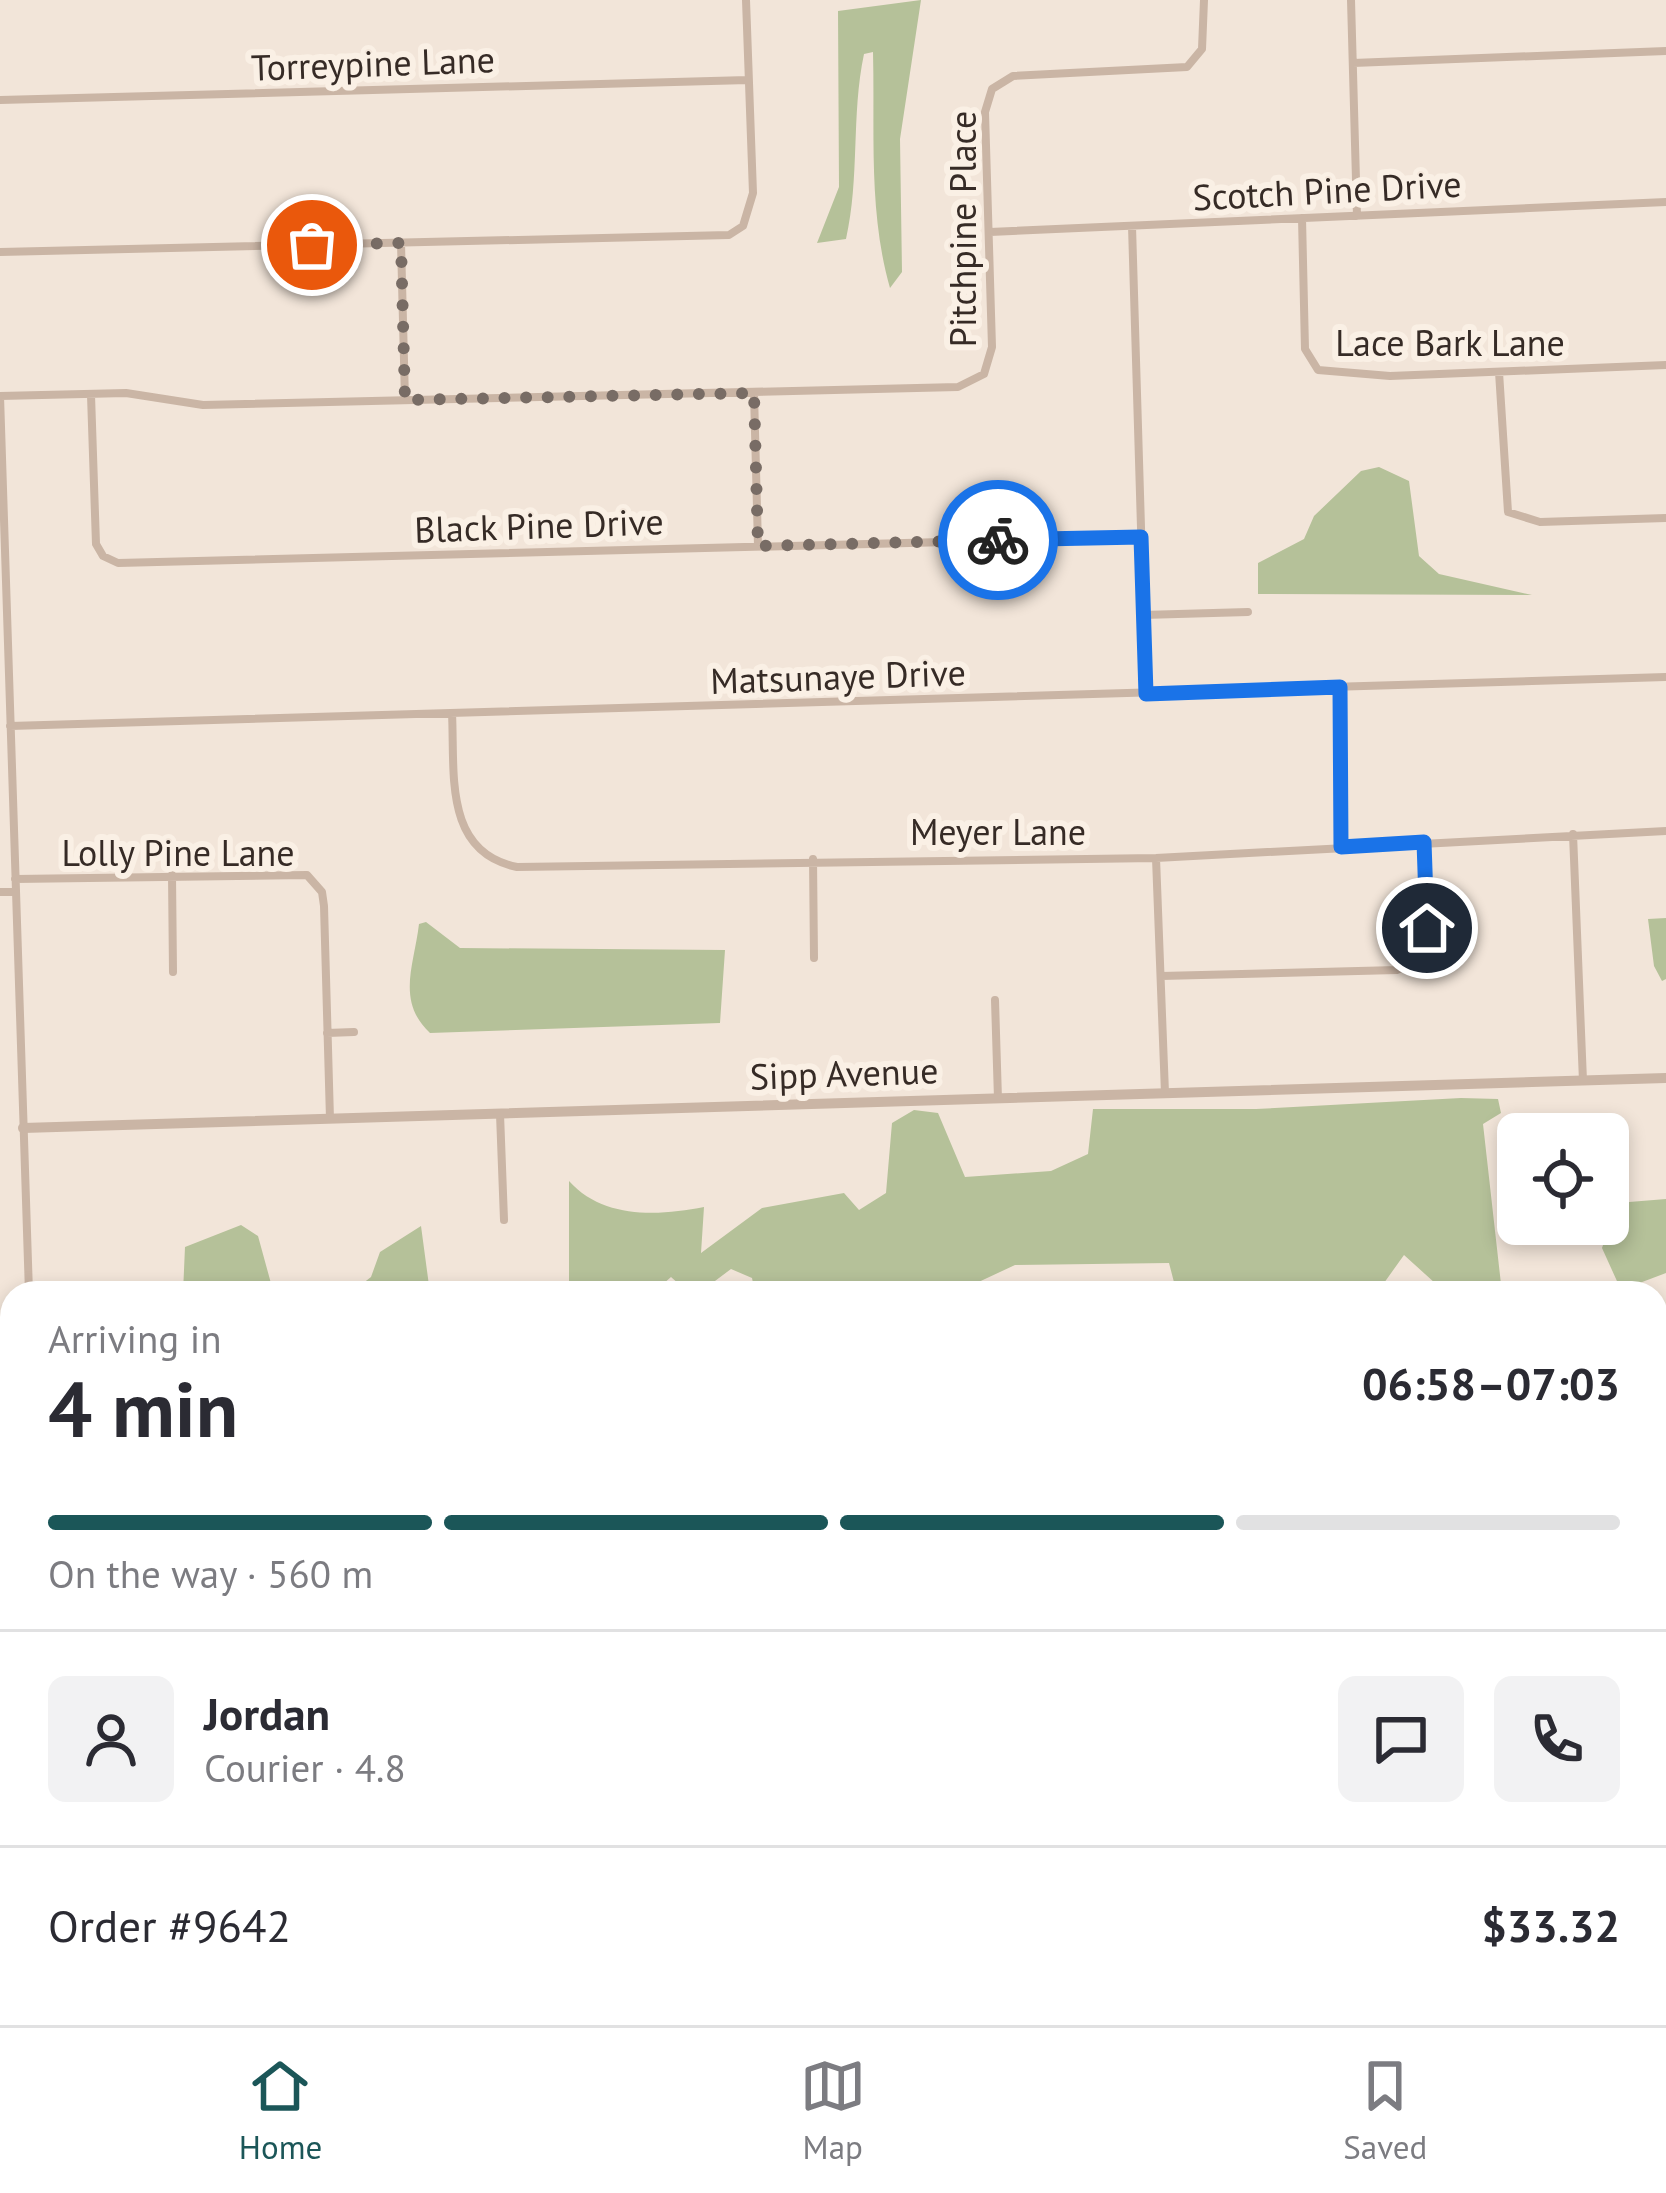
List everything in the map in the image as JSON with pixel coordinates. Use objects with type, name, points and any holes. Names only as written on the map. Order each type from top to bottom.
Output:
[{"type":"street","points":[[0,252],[729,235],[749,215],[753,193],[746,0]]},
{"type":"street","name":"Pitchpine Place","points":[[0,395],[126,393],[203,405],[958,388],[984,374],[992,347],[985,112],[992,88],[1013,76],[1187,67],[1202,49],[1204,0]]},
{"type":"street","points":[[1351,0],[1357,216]]},
{"type":"street","points":[[1353,63],[1666,51]]},
{"type":"street","name":"Torreypine Lane","points":[[0,100],[748,80]]},
{"type":"street","name":"Scotch Pine Drive","points":[[990,232],[1666,202]]},
{"type":"street","name":"Lace Bark Lane","points":[[1302,218],[1305,349],[1318,370],[1341,376],[1666,365]]},
{"type":"street","points":[[1132,226],[1146,694]]},
{"type":"street","points":[[401,243],[405,400]]},
{"type":"street","points":[[1499,372],[1508,512],[1540,522],[1666,518]]},
{"type":"street","points":[[754,393],[758,546]]},
{"type":"street","points":[[0,395],[28,1281]]},
{"type":"street","name":"Black Pine Drive","points":[[91,395],[96,544],[103,556],[118,563],[1141,537]]},
{"type":"street","points":[[1143,615],[1248,612]]},
{"type":"street","name":"Matsunaye Drive","points":[[10,726],[1666,676]]},
{"type":"street","points":[[1340,687],[1341,847]]},
{"type":"street","name":"Meyer Lane","points":[[452,713],[457,815],[479,852],[497,863],[1156,858],[1666,831]]},
{"type":"street","points":[[1573,834],[1583,1081]]},
{"type":"street","points":[[1161,976],[1412,965],[1425,947],[1427,928],[1424,842]]},
{"type":"street","points":[[1156,858],[1165,1094]]},
{"type":"street","points":[[813,859],[814,958]]},
{"type":"street","name":"Lolly Pine Lane","points":[[16,879],[296,873],[314,881],[324,906],[329,1119]]},
{"type":"street","points":[[172,875],[173,973]]},
{"type":"street","points":[[0,892],[16,892]]},
{"type":"street","points":[[994,1000],[998,1099]]},
{"type":"street","points":[[327,1033],[354,1032]]},
{"type":"street","name":"Sipp Avenue","points":[[23,1128],[1666,1078]]},
{"type":"street","points":[[500,1114],[504,1220]]},
{"type":"green space","points":[[921,0],[900,139],[902,272],[890,288],[875,200],[873,52],[864,54],[860,77],[846,239],[817,243],[839,187],[838,11]]},
{"type":"green space","points":[[1379,467],[1409,481],[1419,556],[1439,574],[1532,595],[1258,594],[1258,563],[1304,539],[1314,516],[1361,471]]},
{"type":"green space","points":[[1666,918],[1666,979],[1662,981],[1654,966],[1648,919]]},
{"type":"green space","points":[[426,922],[460,948],[725,950],[720,1023],[430,1033],[410,996],[419,924]]},
{"type":"green space","points":[[1498,1099],[1501,1113],[1483,1124],[1501,1281],[1433,1281],[1404,1255],[1385,1281],[1174,1281],[1169,1263],[1015,1265],[981,1281],[753,1281],[731,1269],[715,1281],[671,1277],[666,1281],[569,1281],[569,1181],[598,1202],[632,1212],[704,1207],[701,1253],[762,1208],[844,1193],[859,1210],[886,1193],[892,1123],[914,1110],[938,1113],[965,1177],[1051,1171],[1088,1154],[1093,1109],[1256,1109]]},
{"type":"green space","points":[[1666,1199],[1666,1273],[1645,1281],[1617,1281],[1602,1248],[1629,1245],[1629,1202]]},
{"type":"green space","points":[[241,1225],[258,1236],[270,1281],[184,1281],[185,1247]]},
{"type":"green space","points":[[421,1226],[428,1281],[366,1281],[380,1252]]},
{"type":"way so far","points":[[312,245],[401,243],[405,400],[754,393],[758,546],[998,540]]},
{"type":"route","points":[[998,540],[1141,537],[1146,694],[1340,687],[1341,847],[1424,842],[1427,928]]}]
